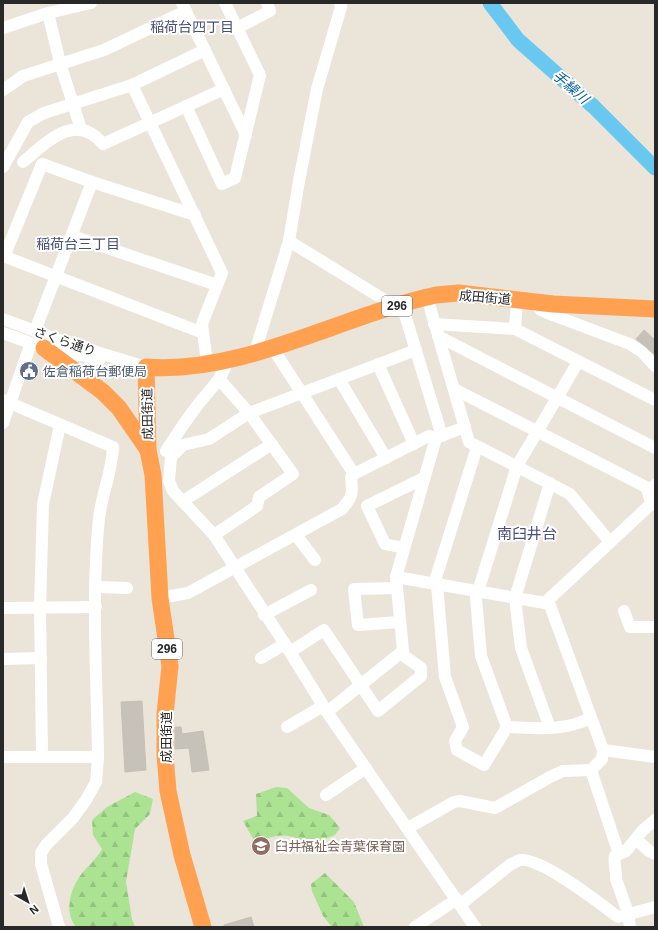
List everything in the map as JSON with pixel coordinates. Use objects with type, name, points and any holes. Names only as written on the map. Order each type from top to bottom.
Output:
[{"type":"highway","name":"成田街道","points":[[203,927],[182,855],[168,791],[165,755],[165,714],[170,666],[160,598],[152,475],[148,448],[146,367],[171,369],[228,359],[272,347],[427,297],[459,293],[534,302],[655,309]]},
{"type":"highway","points":[[38,346],[103,392],[118,408],[148,448]]},
{"type":"street","points":[[3,28],[48,13],[91,3]]},
{"type":"street","points":[[186,106],[222,184],[235,178],[260,75],[225,3]]},
{"type":"street","points":[[237,28],[270,11],[267,3]]},
{"type":"street","points":[[255,352],[289,241],[317,89],[341,7],[340,3]]},
{"type":"street","points":[[3,90],[23,76],[104,50],[184,7],[246,135]]},
{"type":"street","points":[[48,13],[60,63],[81,129]]},
{"type":"street","points":[[3,167],[28,122],[44,113],[132,85],[205,50]]},
{"type":"street","points":[[132,85],[222,273],[202,324],[207,363]]},
{"type":"street","points":[[23,162],[56,134],[81,129],[95,135],[103,144],[224,89]]},
{"type":"street","points":[[195,214],[92,182],[42,164],[3,256],[203,333]]},
{"type":"street","points":[[36,331],[92,182]]},
{"type":"street","points":[[72,236],[217,285]]},
{"type":"street","points":[[287,727],[325,709],[403,651],[396,582],[424,478],[439,437],[416,350],[399,306],[289,241]]},
{"type":"street","points":[[427,297],[469,442],[570,494],[610,542]]},
{"type":"street","points":[[515,329],[517,300]]},
{"type":"street","points":[[534,302],[541,310],[630,344],[642,352],[655,366]]},
{"type":"street","name":"さくら通り","points":[[3,319],[146,367]]},
{"type":"street","points":[[434,324],[515,329],[655,400]]},
{"type":"street","name":"さくら通り","points":[[3,333],[38,346],[66,354],[146,367]]},
{"type":"street","points":[[438,336],[655,448]]},
{"type":"street","points":[[3,423],[6,402],[38,346]]},
{"type":"street","points":[[272,347],[354,474]]},
{"type":"street","points":[[148,448],[169,454],[183,445],[215,436],[249,413],[416,350]]},
{"type":"street","points":[[228,359],[220,380],[194,409],[169,454],[169,481],[173,491],[214,535],[325,709],[476,927]]},
{"type":"street","points":[[507,727],[481,656],[476,598],[517,466],[578,362]]},
{"type":"street","points":[[378,364],[414,444]]},
{"type":"street","points":[[339,379],[386,458]]},
{"type":"street","points":[[214,535],[257,506],[259,497],[293,474],[249,413],[220,380]]},
{"type":"street","points":[[399,622],[358,625],[354,589],[396,582],[436,584],[478,590],[545,603],[651,504],[651,488],[646,488],[454,389]]},
{"type":"street","points":[[6,402],[113,447],[99,518],[96,587],[98,757],[96,782],[86,800],[73,818],[46,845],[42,853],[41,864],[59,927]]},
{"type":"street","points":[[42,757],[40,608],[43,504],[60,425]]},
{"type":"street","points":[[160,598],[188,593],[342,509],[352,498],[351,477],[354,474],[429,436],[439,437],[465,427]]},
{"type":"street","points":[[183,501],[272,444]]},
{"type":"street","points":[[477,447],[436,584],[445,677],[463,727],[454,741],[457,750],[484,765],[507,727]]},
{"type":"street","points":[[404,548],[385,544],[366,506],[424,478]]},
{"type":"street","points":[[550,483],[515,598],[521,648],[550,728]]},
{"type":"street","points":[[296,535],[315,560]]},
{"type":"street","points":[[96,587],[127,588]]},
{"type":"street","points":[[264,615],[311,590]]},
{"type":"street","points":[[408,828],[454,802],[460,801],[494,808],[550,776],[563,772],[591,770],[602,759],[603,750],[548,600]]},
{"type":"street","points":[[3,608],[96,607]]},
{"type":"street","points":[[624,611],[630,627],[655,627]]},
{"type":"street","points":[[261,658],[287,648],[324,630],[378,711],[421,676],[421,668],[400,653]]},
{"type":"street","points":[[3,659],[41,658]]},
{"type":"street","points":[[507,727],[564,728],[578,724],[590,718]]},
{"type":"street","points":[[603,750],[655,756]]},
{"type":"street","points":[[3,757],[98,757]]},
{"type":"street","points":[[326,795],[366,768]]},
{"type":"street","points":[[591,770],[619,854]]},
{"type":"street","points":[[630,927],[628,914],[616,879],[613,863],[615,856],[626,851],[637,840],[643,830],[655,820]]},
{"type":"street","points":[[637,840],[644,848],[655,854]]},
{"type":"street","points":[[415,927],[459,901],[511,864],[520,860],[537,864],[566,880],[618,917],[655,907]]},
{"type":"green space","points":[[276,787],[287,788],[309,808],[329,815],[340,828],[335,835],[312,844],[289,836],[272,837],[255,842],[243,821],[257,816],[256,794]]},
{"type":"green space","points":[[135,792],[153,799],[150,814],[135,829],[126,882],[132,919],[135,927],[76,927],[72,921],[69,908],[73,888],[80,876],[102,849],[93,835],[92,820],[107,807]]},
{"type":"green space","points":[[325,873],[354,902],[364,927],[332,927],[323,916],[312,891],[311,884]]},
{"type":"building","points":[[644,330],[655,340],[654,354],[636,339]]},
{"type":"building","points":[[142,701],[146,770],[125,772],[121,702]]},
{"type":"building","points":[[175,727],[181,727],[182,734],[203,731],[209,770],[192,772],[189,748],[175,749]]},
{"type":"building","points":[[251,917],[254,927],[224,927],[224,925]]},
{"type":"waterway","name":"手繰川","points":[[490,3],[518,40],[594,107],[655,168]]},
{"type":"place","name":"佐倉稲荷台郵便局","points":[[29,371]]},
{"type":"place","name":"臼井福祉会青葉保育園","points":[[261,846]]},
{"type":"district","name":"稲荷台四丁目","points":[[192,27]]},
{"type":"district","name":"稲荷台三丁目","points":[[78,244]]},
{"type":"district","name":"南臼井台","points":[[527,534]]}]
